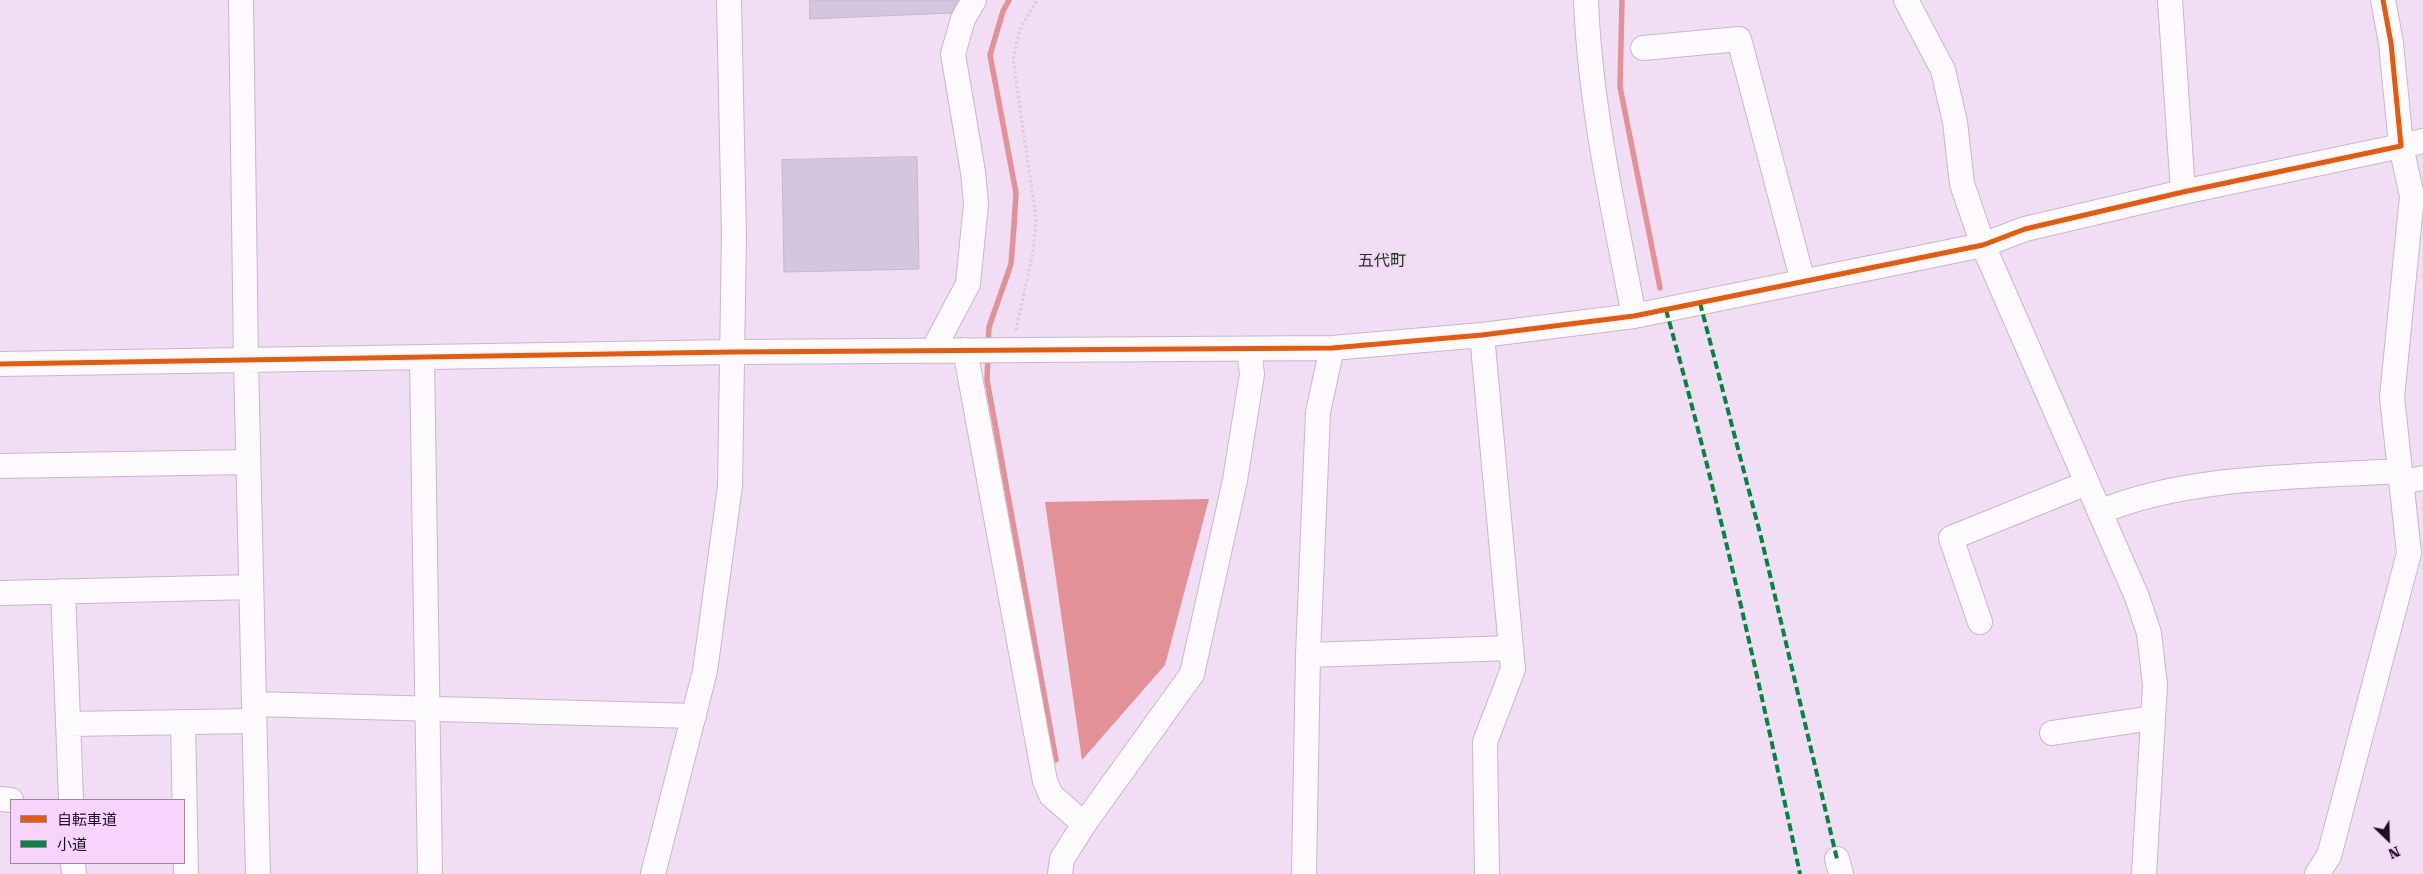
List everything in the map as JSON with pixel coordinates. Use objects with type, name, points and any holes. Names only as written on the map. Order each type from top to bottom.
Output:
[{"type":"street","points":[[241,0],[246,361],[258,874]]},
{"type":"street","points":[[653,874],[705,671],[730,486],[734,235],[729,0]]},
{"type":"street","points":[[933,350],[968,284],[976,204],[973,172],[954,54],[963,19],[974,0]]},
{"type":"street","points":[[1586,0],[1588,58],[1597,121],[1634,316]]},
{"type":"street","points":[[1906,0],[1943,70],[1955,122],[1962,184],[1982,245],[2137,597],[2149,634],[2155,685],[2144,874]]},
{"type":"street","points":[[2170,0],[2183,192]]},
{"type":"street","points":[[2317,874],[2329,856],[2409,553],[2408,477],[2392,397],[2412,196],[2412,143],[2383,0]]},
{"type":"street","points":[[1643,48],[1739,39],[1802,282]]},
{"type":"street","points":[[0,364],[732,352],[1332,348],[1482,336],[1634,316],[1982,245],[2025,230],[2183,192],[2412,143]]},
{"type":"street","points":[[1482,336],[1513,669],[1485,742],[1487,874]]},
{"type":"street","points":[[1304,874],[1308,655],[1318,412],[1332,348]]},
{"type":"street","points":[[1060,874],[1062,859],[1084,824],[1192,674],[1235,480],[1252,374],[1249,349]]},
{"type":"street","points":[[965,350],[1045,781],[1051,795],[1084,824]]},
{"type":"street","points":[[422,358],[430,874]]},
{"type":"street","points":[[0,466],[248,462]]},
{"type":"street","points":[[2100,512],[2173,490],[2259,480],[2408,477]]},
{"type":"street","points":[[1980,622],[1951,538],[2087,483]]},
{"type":"street","points":[[0,593],[251,586]]},
{"type":"street","points":[[63,591],[71,799]]},
{"type":"street","points":[[1308,655],[1511,648]]},
{"type":"street","points":[[68,724],[183,722],[254,712],[428,710],[694,716]]},
{"type":"street","points":[[2052,733],[2153,718]]},
{"type":"street","points":[[183,722],[185,799]]},
{"type":"street","points":[[185,823],[186,874]]},
{"type":"path","points":[[1012,350],[1033,252],[1036,219],[1013,59],[1020,29],[1037,0]]},
{"type":"shaded area","points":[[1209,499],[1165,665],[1082,760],[1045,502]]},
{"type":"building","points":[[810,0],[958,0],[951,13],[810,19]]},
{"type":"building","points":[[917,157],[919,269],[784,272],[782,160]]},
{"type":"waterway","points":[[988,344],[989,327],[1011,264],[1016,193],[990,55],[1003,11],[1009,0]]},
{"type":"waterway","points":[[1622,0],[1620,87],[1660,288]]},
{"type":"waterway","points":[[988,356],[987,380],[1056,760]]},
{"type":"marked path","points":[[1700,303],[1761,537],[1837,859]]},
{"type":"marked path","points":[[1666,310],[1738,591],[1800,874]]},
{"type":"cycle path","points":[[0,364],[732,352],[1332,348],[1482,335],[1634,316],[1983,245],[2025,229],[2183,192],[2401,146],[2391,43],[2383,0]]},
{"type":"district","name":"五代町","points":[[1382,261]]}]
